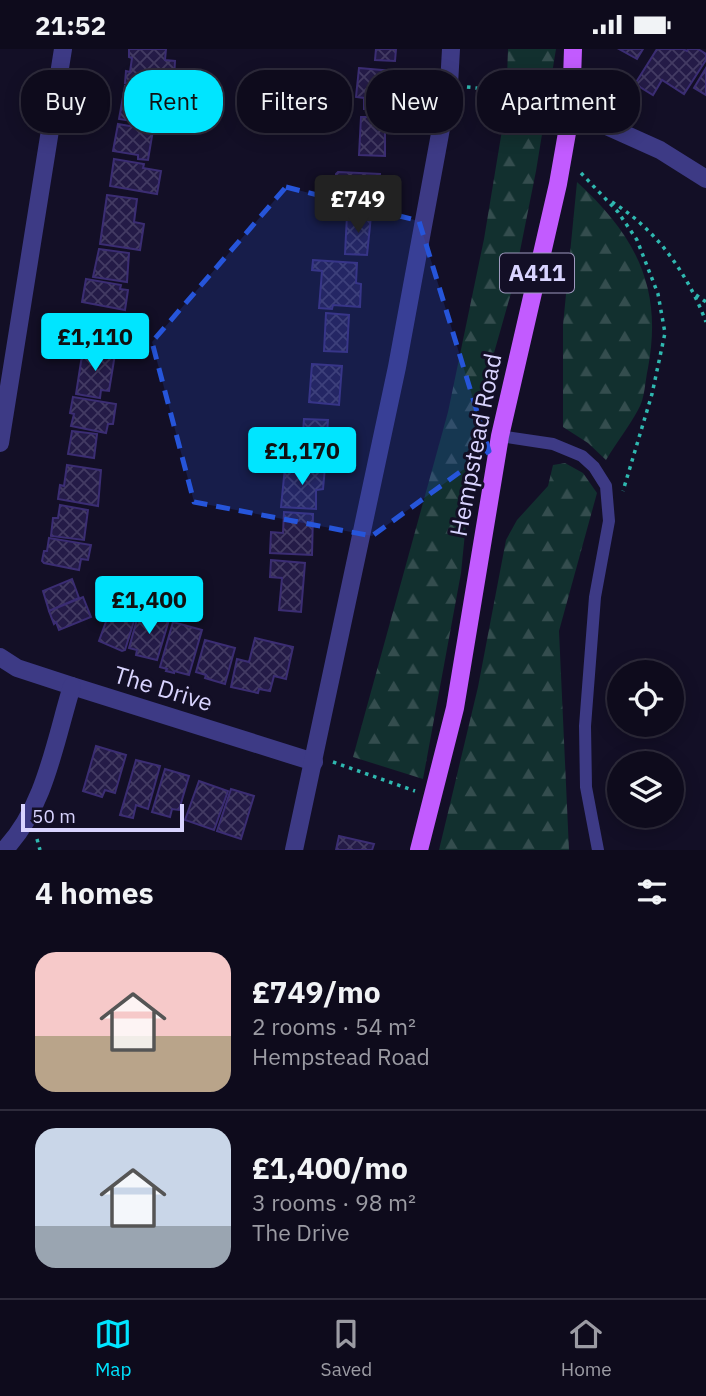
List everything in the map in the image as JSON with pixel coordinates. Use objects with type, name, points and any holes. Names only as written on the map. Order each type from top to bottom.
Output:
[{"type":"main road","name":"Hempstead Road","points":[[572,70],[573,49]]},
{"type":"main road","name":"Hempstead Road","points":[[419,850],[455,708],[499,436],[567,133]]},
{"type":"street","points":[[0,443],[63,49]]},
{"type":"street","points":[[450,70],[451,49]]},
{"type":"street","points":[[293,850],[397,367],[440,133]]},
{"type":"street","points":[[622,133],[660,150],[706,179]]},
{"type":"street","name":"The Drive","points":[[0,657],[17,668],[72,686],[314,759]]},
{"type":"street","points":[[4,850],[19,833],[30,814],[72,686]]},
{"type":"lane","points":[[499,436],[553,444],[582,456],[594,467],[606,486],[609,521],[595,597],[585,726],[586,787],[598,850]]},
{"type":"path","points":[[563,155],[607,199],[637,240],[658,294],[665,333],[652,394],[626,486],[609,521]]},
{"type":"path","points":[[607,199],[630,213],[666,250],[695,295],[706,322]]},
{"type":"path","points":[[695,295],[706,302]]},
{"type":"path","points":[[314,759],[431,797]]},
{"type":"highlighted area","points":[[286,187],[419,221],[489,451],[372,536],[194,502],[152,342]]},
{"type":"green space","points":[[508,49],[556,49],[553,70],[507,70]]},
{"type":"green space","points":[[502,133],[542,133],[513,286],[477,413],[461,573],[423,779],[353,757],[448,412],[484,239]]},
{"type":"green space","points":[[577,182],[598,202],[629,243],[648,288],[652,313],[652,339],[642,401],[606,460],[588,443],[563,427],[563,325]]},
{"type":"green space","points":[[565,463],[583,473],[597,493],[559,631],[569,850],[439,850],[478,687],[506,540],[517,520],[548,486],[553,465]]},
{"type":"building","points":[[129,49],[166,49],[165,60],[175,61],[174,70],[130,70],[132,58],[129,57]]},
{"type":"building","points":[[376,49],[396,49],[395,61],[375,60]]},
{"type":"building","points":[[619,49],[643,49],[637,59]]},
{"type":"building","points":[[657,49],[698,49],[706,54],[706,60],[684,94],[662,80],[653,95],[640,87],[640,76]]},
{"type":"building","points":[[359,68],[382,70],[366,70],[366,109],[364,98],[356,97]]},
{"type":"building","points":[[706,68],[706,95],[694,88]]},
{"type":"building","points":[[124,92],[124,120],[119,119]]},
{"type":"building","points":[[361,117],[366,117],[366,133],[385,133],[385,156],[359,155]]},
{"type":"building","points":[[118,124],[124,125],[124,133],[152,133],[148,160],[138,159],[138,155],[113,151]]},
{"type":"building","points":[[114,159],[144,164],[143,168],[161,171],[157,194],[110,186]]},
{"type":"building","points":[[338,172],[380,174],[378,211],[337,209],[338,193],[335,193]]},
{"type":"building","points":[[107,195],[137,199],[134,222],[144,224],[140,250],[100,244]]},
{"type":"building","points":[[347,215],[371,216],[367,255],[345,254]]},
{"type":"building","points":[[99,249],[129,253],[127,282],[93,277]]},
{"type":"building","points":[[313,260],[357,263],[356,283],[361,284],[360,307],[333,305],[332,309],[319,308],[322,271],[312,270]]},
{"type":"building","points":[[86,279],[121,285],[120,289],[128,290],[125,310],[82,302]]},
{"type":"building","points":[[326,313],[349,315],[347,352],[324,351]]},
{"type":"building","points":[[88,315],[133,321],[128,351],[83,344]]},
{"type":"building","points":[[83,349],[115,354],[109,391],[101,390],[100,398],[76,394]]},
{"type":"building","points":[[312,364],[342,366],[339,405],[309,402]]},
{"type":"building","points":[[73,397],[116,404],[113,424],[108,424],[106,433],[71,426],[74,414],[70,413]]},
{"type":"building","points":[[304,419],[328,420],[327,435],[331,436],[329,460],[301,459]]},
{"type":"building","points":[[72,431],[97,434],[94,458],[68,454]]},
{"type":"building","points":[[67,465],[101,470],[98,506],[58,499],[60,485],[64,486]]},
{"type":"building","points":[[285,467],[325,467],[323,489],[316,490],[316,509],[281,507]]},
{"type":"building","points":[[60,505],[88,510],[84,540],[51,536],[53,518],[58,518]]},
{"type":"building","points":[[284,512],[313,514],[312,555],[270,553],[271,532],[283,533]]},
{"type":"building","points":[[49,538],[91,545],[88,560],[81,559],[79,570],[44,563],[44,551],[47,551]]},
{"type":"building","points":[[271,560],[305,563],[301,612],[279,610],[282,578],[270,577]]},
{"type":"building","points":[[72,579],[79,598],[49,611],[43,591]]},
{"type":"building","points":[[83,597],[91,617],[59,630],[49,611]]},
{"type":"building","points":[[139,612],[169,620],[157,660],[136,655],[137,650],[129,648]]},
{"type":"building","points":[[114,614],[134,621],[125,650],[122,651],[99,641],[108,616],[113,618]]},
{"type":"building","points":[[173,622],[202,630],[189,675],[166,671],[167,669],[160,667]]},
{"type":"building","points":[[255,638],[293,647],[286,679],[274,676],[270,691],[259,689],[258,693],[231,687],[237,659],[249,662]]},
{"type":"building","points":[[205,640],[235,648],[225,684],[205,678],[206,675],[196,672]]},
{"type":"building","points":[[96,746],[126,755],[115,793],[105,790],[102,797],[83,791]]},
{"type":"building","points":[[136,760],[160,766],[148,809],[136,805],[133,818],[120,815]]},
{"type":"building","points":[[165,769],[189,776],[179,810],[172,809],[170,817],[152,812]]},
{"type":"building","points":[[199,781],[228,791],[214,830],[185,820]]},
{"type":"building","points":[[231,789],[254,796],[241,839],[217,831]]},
{"type":"building","points":[[339,836],[374,844],[372,850],[336,850]]}]
